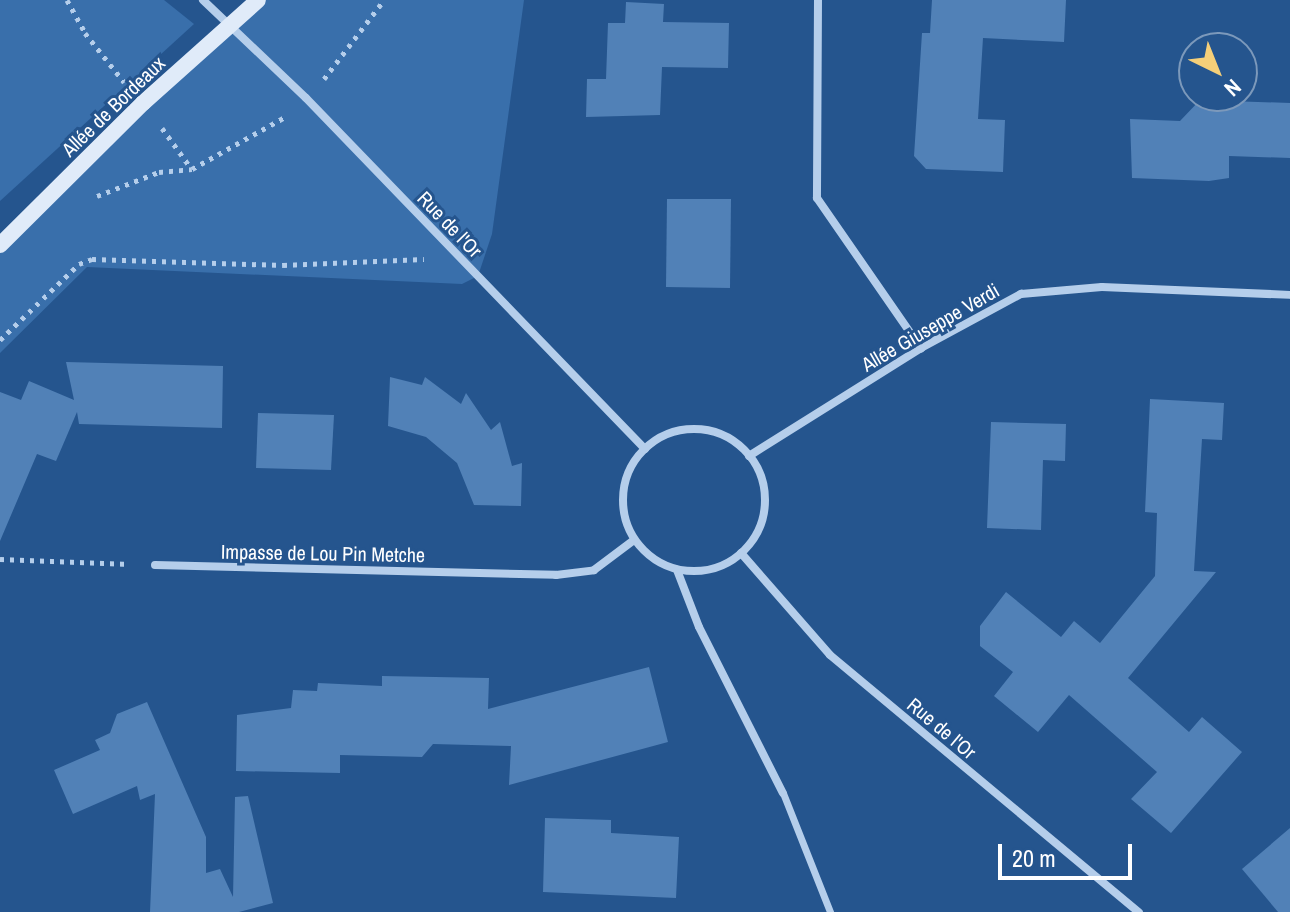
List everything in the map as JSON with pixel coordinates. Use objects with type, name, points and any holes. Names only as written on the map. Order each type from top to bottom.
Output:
[{"type":"main road","name":"Allée de Bordeaux","points":[[0,245],[258,0]]},
{"type":"street","name":"Rue de l'Or","points":[[203,0],[460,257],[645,449]]},
{"type":"street","points":[[818,0],[817,198],[921,348]]},
{"type":"street","name":"Allée Giuseppe Verdi","points":[[749,456],[999,302],[1047,289],[1290,295]]},
{"type":"street","points":[[707,430],[724,436],[749,456],[765,497],[756,535],[741,553],[713,569],[677,570],[650,558],[634,540],[623,511],[623,491],[629,471],[645,449],[670,433],[707,430]]},
{"type":"street","name":"Impasse de Lou Pin Metche","points":[[155,565],[556,575],[594,570],[634,540]]},
{"type":"street","name":"Rue de l'Or","points":[[741,553],[784,607],[839,663],[1139,912]]},
{"type":"street","points":[[677,570],[694,616],[783,793],[830,912]]},
{"type":"path","points":[[67,0],[85,33],[125,83]]},
{"type":"path","points":[[321,84],[384,0]]},
{"type":"path","points":[[93,198],[123,182],[192,169],[285,117]]},
{"type":"path","points":[[156,120],[192,169]]},
{"type":"path","points":[[0,340],[79,264],[92,259],[283,265],[460,257]]},
{"type":"path","points":[[0,559],[155,565]]},
{"type":"shaded area","points":[[0,0],[164,0],[194,24],[0,201]]},
{"type":"shaded area","points":[[258,0],[524,0],[492,234],[478,276],[462,284],[87,267],[0,353],[0,245]]},
{"type":"building","points":[[932,0],[1066,0],[1064,42],[983,38],[978,119],[1005,120],[1003,172],[926,169],[914,156],[922,33],[930,33]]},
{"type":"building","points":[[626,2],[664,4],[663,22],[729,23],[728,68],[662,67],[660,115],[586,117],[587,79],[606,79],[608,23],[625,23]]},
{"type":"building","points":[[1258,102],[1290,103],[1290,158],[1229,156],[1229,178],[1209,181],[1132,178],[1130,119],[1180,121],[1189,112],[1258,112]]},
{"type":"building","points":[[667,199],[731,199],[730,288],[666,287]]},
{"type":"building","points":[[66,362],[223,366],[222,428],[79,424],[77,412],[56,461],[37,454],[0,541],[0,392],[21,400],[29,381],[74,400]]},
{"type":"building","points":[[390,377],[422,385],[425,377],[461,404],[466,393],[491,430],[500,422],[512,466],[522,463],[521,506],[474,505],[457,463],[426,437],[388,426]]},
{"type":"building","points":[[1150,399],[1224,403],[1222,440],[1202,439],[1194,571],[1216,572],[1128,678],[1189,732],[1202,717],[1242,752],[1171,833],[1131,799],[1157,772],[1069,695],[1038,732],[994,696],[1013,672],[980,646],[980,626],[1006,592],[1061,637],[1074,621],[1100,643],[1155,576],[1157,513],[1145,512]]},
{"type":"building","points":[[258,413],[334,415],[331,470],[256,468]]},
{"type":"building","points":[[991,422],[1066,424],[1065,461],[1043,460],[1041,530],[987,528]]},
{"type":"building","points":[[649,667],[668,742],[509,785],[511,746],[433,744],[422,757],[340,755],[340,773],[236,771],[237,715],[291,708],[293,690],[317,691],[318,683],[382,686],[382,676],[489,678],[488,709]]},
{"type":"building","points":[[147,702],[206,837],[206,873],[220,869],[233,897],[235,797],[248,796],[273,903],[239,912],[150,912],[155,794],[140,800],[137,786],[73,814],[54,770],[100,750],[95,740],[110,733],[117,714]]},
{"type":"building","points":[[545,818],[611,820],[611,833],[679,837],[676,898],[543,892]]},
{"type":"building","points":[[1290,828],[1290,912],[1278,912],[1242,869]]}]
